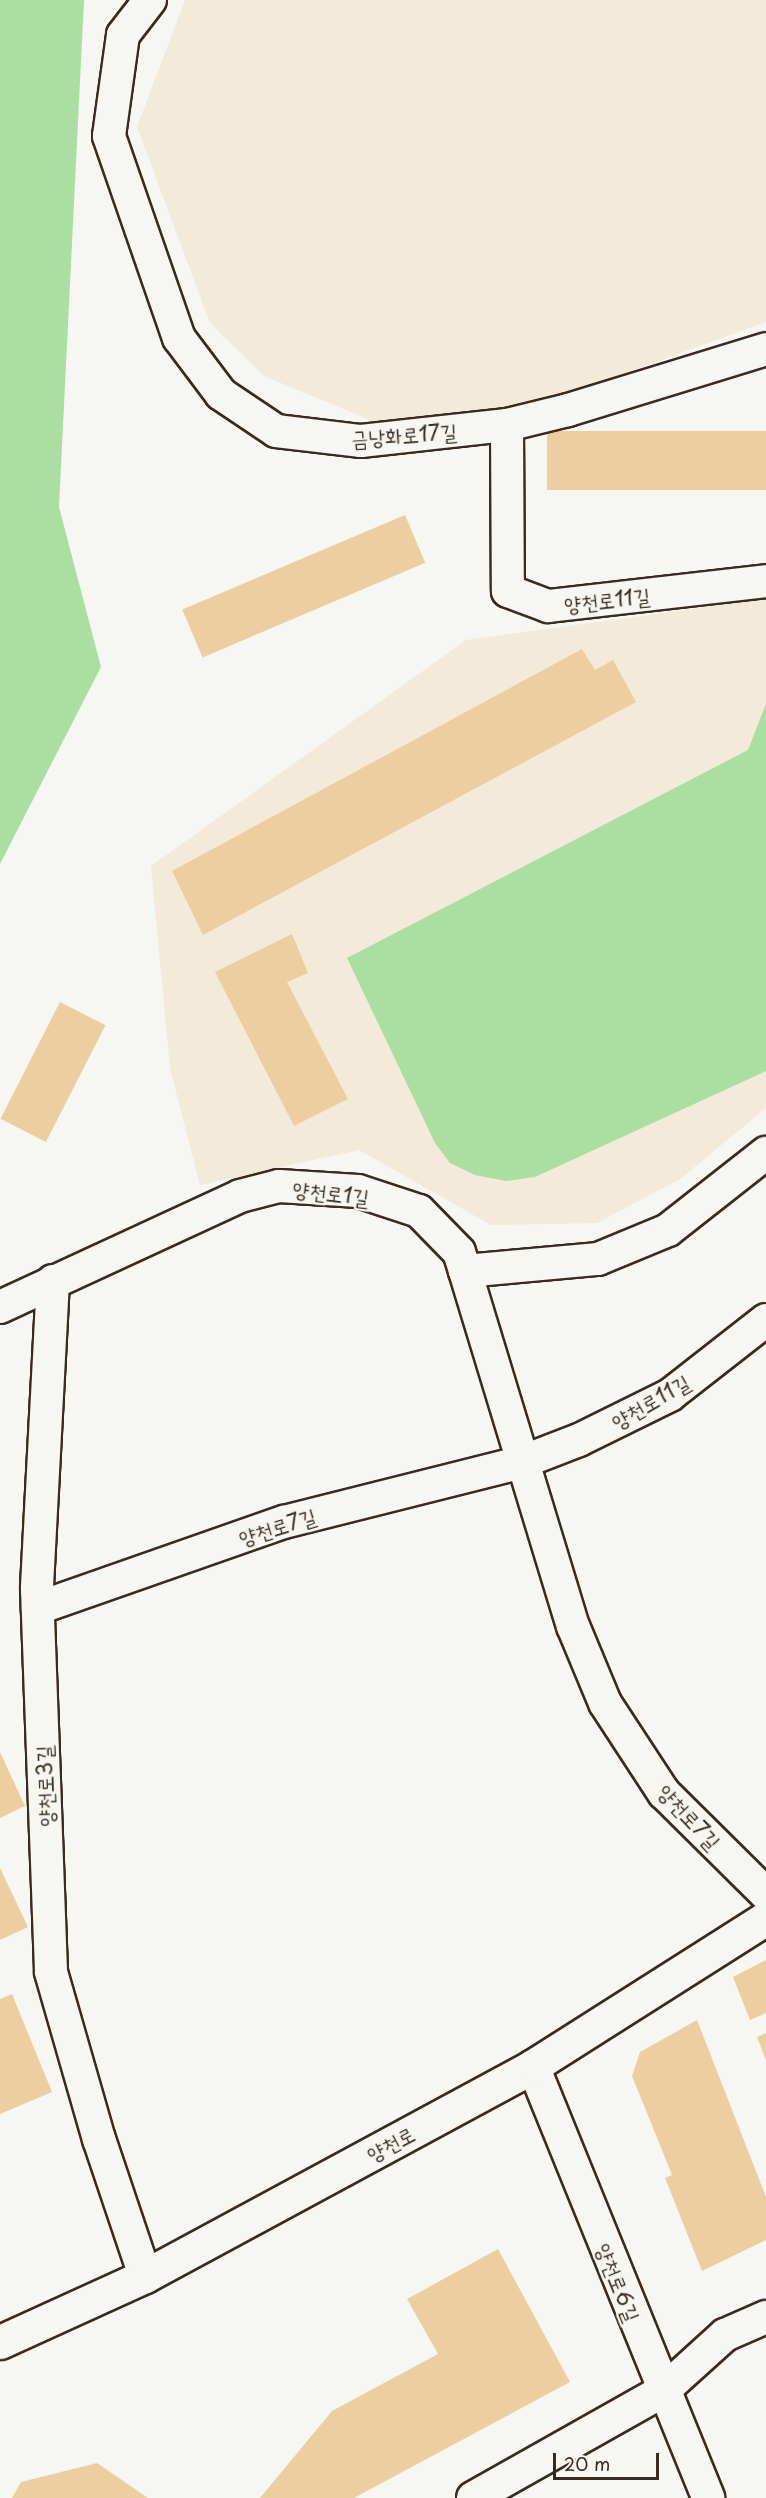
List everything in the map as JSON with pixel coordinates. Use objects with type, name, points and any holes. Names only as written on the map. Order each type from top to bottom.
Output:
[{"type":"main road","name":"양천로","points":[[0,2342],[145,2276],[533,2066],[766,1918]]},
{"type":"street","name":"금낭화로17길","points":[[150,0],[123,35],[109,135],[179,338],[221,394],[276,431],[362,441],[507,425],[568,410],[766,349]]},
{"type":"street","name":"양천로11길","points":[[507,425],[508,591],[549,606],[766,581]]},
{"type":"street","points":[[465,1271],[598,1259],[668,1230],[766,1153]]},
{"type":"street","name":"양천로1길","points":[[0,1307],[240,1196],[279,1186],[357,1191],[419,1211],[459,1252],[465,1271]]},
{"type":"street","name":"양천로7길","points":[[465,1271],[573,1626],[605,1702],[664,1793],[766,1894]]},
{"type":"street","name":"양천로3길","points":[[53,1281],[38,1608],[51,1972],[99,2139],[145,2276]]},
{"type":"street","name":"양천로11길","points":[[522,1462],[579,1440],[670,1395],[766,1320]]},
{"type":"street","name":"양천로7길","points":[[38,1608],[284,1522],[522,1462]]},
{"type":"street","name":"양천로6길","points":[[533,2066],[708,2498]]},
{"type":"street","points":[[473,2498],[663,2391],[724,2336],[766,2317]]},
{"type":"shaded area","points":[[185,0],[766,0],[766,322],[528,408],[375,422],[264,376],[210,323],[137,127]]},
{"type":"shaded area","points":[[766,599],[766,1108],[680,1179],[597,1223],[491,1225],[359,1150],[200,1185],[170,1068],[151,866],[466,640]]},
{"type":"green space","points":[[0,0],[84,0],[59,507],[101,667],[0,864]]},
{"type":"green space","points":[[766,704],[766,1071],[535,1177],[506,1181],[475,1175],[450,1163],[435,1143],[347,958],[748,750]]},
{"type":"building","points":[[547,431],[766,431],[766,490],[547,490]]},
{"type":"building","points":[[405,515],[425,563],[203,657],[182,610]]},
{"type":"building","points":[[582,649],[595,670],[613,660],[636,702],[203,935],[172,871]]},
{"type":"building","points":[[292,934],[308,973],[287,982],[348,1099],[294,1126],[215,972]]},
{"type":"building","points":[[60,1002],[105,1025],[46,1142],[1,1119]]},
{"type":"building","points":[[0,1752],[25,1806],[0,1818]]},
{"type":"building","points":[[0,1868],[28,1927],[0,1940]]},
{"type":"building","points":[[766,1960],[766,2013],[750,2020],[733,1977]]},
{"type":"building","points":[[12,1994],[52,2092],[0,2114],[0,1999]]},
{"type":"building","points":[[697,2020],[766,2197],[766,2240],[702,2271],[665,2178],[672,2175],[632,2076],[640,2052]]},
{"type":"building","points":[[766,2033],[766,2060],[757,2037]]},
{"type":"building","points":[[498,2249],[570,2382],[354,2498],[260,2498],[332,2411],[438,2354],[407,2299]]},
{"type":"building","points":[[97,2463],[148,2498],[12,2498],[21,2482]]}]
